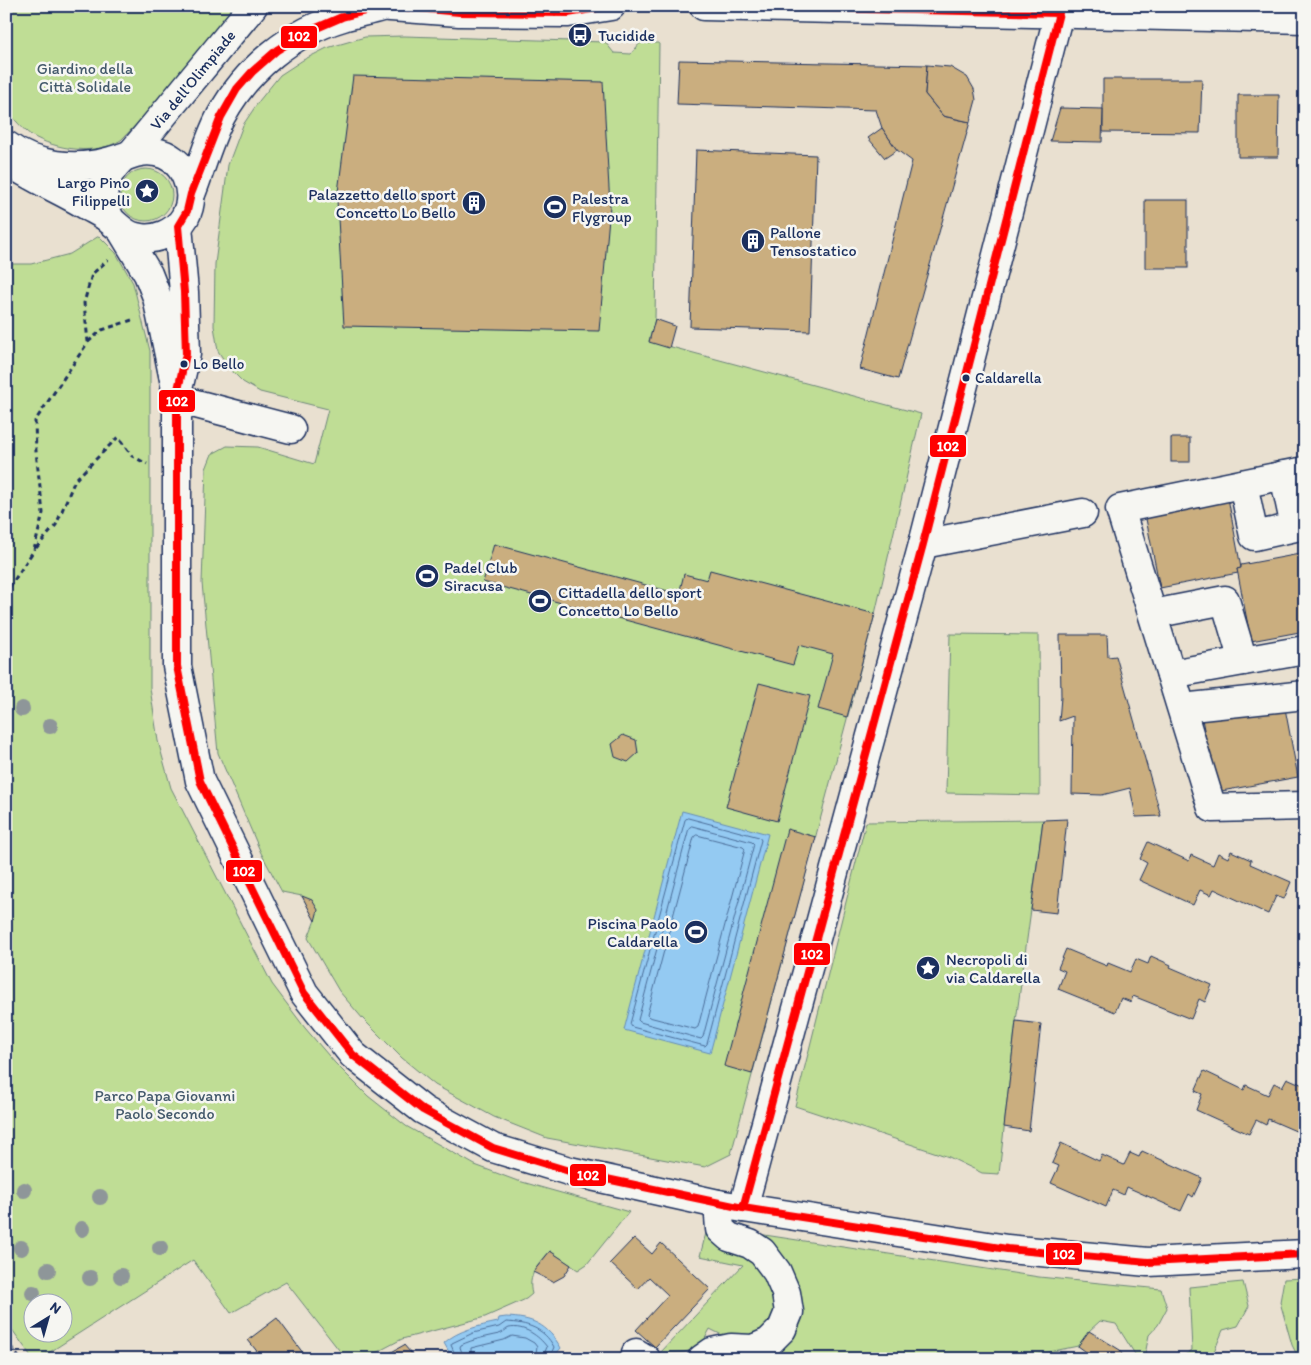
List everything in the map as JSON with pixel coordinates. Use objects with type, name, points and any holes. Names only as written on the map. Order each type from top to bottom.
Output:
[{"type":"street","name":"Via dell'Olimpiade","points":[[127,156],[252,6]]},
{"type":"street","points":[[6,160],[33,178],[72,197],[121,232],[150,239],[165,234],[178,226],[185,217],[191,194],[220,117],[237,89],[252,72],[277,50],[305,33],[342,17],[379,7],[419,7],[460,12],[568,10],[611,6]]},
{"type":"street","points":[[704,6],[1305,19]]},
{"type":"street","points":[[702,1359],[712,1352],[731,1348],[753,1349],[769,1342],[782,1329],[789,1312],[786,1293],[777,1272],[762,1252],[750,1244],[729,1237],[720,1229],[730,1206],[923,544],[1059,13]]},
{"type":"street","points":[[6,145],[24,156],[59,166],[95,165],[143,151],[156,152],[176,162],[184,172],[191,194]]},
{"type":"street","points":[[127,156],[110,170],[103,186],[104,204],[148,274],[157,297],[177,397],[177,666],[200,781],[304,993],[353,1055],[423,1110],[493,1148],[569,1171],[730,1206],[1007,1249],[1148,1262],[1305,1254]]},
{"type":"street","points":[[177,397],[186,354],[184,292],[178,226]]},
{"type":"street","points":[[177,397],[291,429]]},
{"type":"street","points":[[1243,484],[1254,536],[1295,527],[1294,473],[1120,509],[1212,808],[1305,806]]},
{"type":"street","points":[[923,544],[1083,513]]},
{"type":"street","points":[[1153,614],[1225,600],[1243,661]]},
{"type":"street","points":[[1171,674],[1305,650]]},
{"type":"street","points":[[1182,708],[1305,695]]},
{"type":"path","points":[[88,342],[84,303],[92,274],[116,253],[121,232]]},
{"type":"path","points":[[34,550],[43,513],[36,452],[35,421],[88,342],[102,330],[141,317],[160,313]]},
{"type":"path","points":[[6,596],[34,550],[56,525],[75,480],[118,437],[132,456],[151,466],[177,472]]},
{"type":"path","points":[[6,1340],[20,1359]]},
{"type":"green space","name":"Giardino della Città Solidale","points":[[6,6],[239,6],[169,91],[121,140],[100,148],[76,149],[52,144],[31,135],[6,110]]},
{"type":"green space","name":"Cittadella dello sport Concetto Lo Bello","points":[[404,36],[605,42],[614,53],[631,54],[640,43],[659,43],[655,319],[649,341],[921,414],[875,614],[731,1154],[705,1167],[547,1138],[494,1117],[435,1085],[402,1058],[363,1019],[339,991],[308,938],[315,920],[302,896],[282,892],[261,853],[218,753],[202,583],[206,469],[212,454],[227,446],[258,447],[314,464],[328,409],[260,392],[243,382],[230,369],[218,351],[214,326],[215,264],[228,165],[243,125],[280,75],[303,60],[327,48],[365,37]]},
{"type":"green space","points":[[141,169],[151,169],[161,173],[168,180],[172,195],[168,210],[161,217],[151,221],[141,221],[131,217],[124,210],[120,200],[120,190],[124,180],[131,173]]},
{"type":"green space","name":"Parco Papa Giovanni Paolo Secondo","points":[[99,236],[116,253],[133,283],[150,351],[150,688],[158,741],[171,788],[272,984],[305,1028],[335,1063],[368,1096],[406,1126],[475,1165],[515,1180],[629,1212],[587,1264],[578,1270],[550,1251],[532,1276],[532,1294],[526,1299],[485,1317],[402,1339],[364,1359],[346,1359],[286,1282],[231,1313],[193,1260],[72,1338],[72,1292],[22,1292],[22,1342],[65,1342],[39,1359],[33,1359],[6,1321],[6,264],[31,264],[70,254]]},
{"type":"green space","points":[[950,634],[1039,635],[1040,795],[946,793]]},
{"type":"green space","points":[[1043,820],[1016,1021],[999,1174],[982,1173],[949,1157],[795,1106],[866,822]]},
{"type":"green space","points":[[708,1225],[752,1253],[783,1303],[763,1338],[732,1340],[710,1329],[700,1348],[684,1352],[660,1353],[743,1265],[700,1256]]},
{"type":"green space","points":[[732,1230],[1039,1277],[1161,1289],[1167,1308],[1158,1325],[1149,1335],[1144,1359],[1138,1359],[1116,1324],[1100,1321],[1089,1331],[1078,1346],[1015,1359],[753,1359],[801,1318]]},
{"type":"green space","points":[[1305,1278],[1305,1359],[1299,1359],[1292,1345],[1280,1302],[1284,1279]]},
{"type":"green space","points":[[1243,1282],[1249,1306],[1238,1326],[1223,1330],[1211,1359],[1180,1359],[1192,1350],[1189,1287]]},
{"type":"water","name":"Piscina Paolo Caldarella","points":[[682,811],[768,834],[710,1053],[624,1030]]},
{"type":"water","points":[[499,1318],[524,1319],[538,1324],[550,1333],[561,1348],[552,1359],[453,1359],[444,1343],[462,1332],[498,1322]]},
{"type":"building","points":[[679,60],[927,65],[925,94],[943,116],[970,122],[898,379],[860,369],[912,161],[897,150],[882,128],[876,110],[677,104]]},
{"type":"building","points":[[927,65],[950,67],[967,77],[974,89],[976,100],[970,122],[943,116],[925,94]]},
{"type":"building","name":"Palazzetto dello sport Concetto Lo Bello","points":[[353,76],[603,82],[610,206],[599,331],[344,326],[337,200]]},
{"type":"building","points":[[1103,79],[1202,79],[1200,133],[1103,132]]},
{"type":"building","points":[[1238,95],[1279,95],[1278,157],[1238,157]]},
{"type":"building","points":[[1060,108],[1103,109],[1102,142],[1050,141]]},
{"type":"building","points":[[882,128],[897,150],[885,158],[868,138]]},
{"type":"building","name":"Pallone Tensostatico","points":[[696,150],[816,155],[810,331],[690,327]]},
{"type":"building","points":[[1145,200],[1188,200],[1188,268],[1145,268]]},
{"type":"building","points":[[655,319],[675,326],[669,348],[649,342]]},
{"type":"building","points":[[1171,438],[1190,438],[1190,462],[1171,462]]},
{"type":"building","points":[[1228,498],[1241,568],[1237,569],[1238,573],[1160,588],[1145,514]]},
{"type":"building","points":[[494,544],[679,594],[684,574],[707,580],[710,570],[875,614],[847,717],[818,709],[833,654],[799,645],[793,665],[483,582]]},
{"type":"building","points":[[1305,553],[1305,631],[1251,641],[1237,569],[1241,568],[1241,565]]},
{"type":"building","points":[[1060,635],[1107,635],[1108,657],[1116,656],[1161,816],[1136,817],[1130,788],[1102,795],[1072,794],[1073,716],[1059,721],[1061,697]]},
{"type":"building","points":[[759,683],[810,696],[777,821],[726,807]]},
{"type":"building","points":[[1284,703],[1298,777],[1216,792],[1202,719]]},
{"type":"building","points":[[623,735],[636,740],[638,753],[628,762],[615,757],[612,744]]},
{"type":"building","points":[[1067,819],[1057,913],[1031,910],[1043,820]]},
{"type":"building","points":[[787,829],[816,837],[752,1074],[724,1066]]},
{"type":"building","points":[[1148,842],[1189,861],[1191,855],[1213,865],[1218,853],[1228,858],[1231,851],[1251,860],[1250,864],[1291,882],[1284,899],[1276,896],[1268,914],[1214,889],[1211,895],[1200,890],[1193,905],[1139,880],[1147,863],[1140,859]]},
{"type":"building","points":[[302,896],[312,900],[318,910],[315,921]]},
{"type":"building","points":[[1066,949],[1107,966],[1108,963],[1130,972],[1136,959],[1148,964],[1151,956],[1171,965],[1170,967],[1212,985],[1205,1002],[1199,999],[1191,1019],[1133,996],[1131,1002],[1121,998],[1115,1012],[1058,989],[1065,971],[1058,968]]},
{"type":"building","points":[[1016,1021],[1041,1024],[1029,1131],[1004,1127]]},
{"type":"building","points":[[1204,1071],[1244,1090],[1246,1085],[1268,1095],[1274,1083],[1282,1087],[1287,1078],[1305,1086],[1305,1135],[1268,1119],[1266,1125],[1256,1120],[1249,1134],[1196,1110],[1202,1094],[1195,1091]]},
{"type":"building","points":[[1061,1143],[1099,1161],[1102,1155],[1124,1165],[1130,1153],[1139,1157],[1142,1151],[1202,1178],[1193,1197],[1189,1194],[1181,1211],[1127,1187],[1124,1195],[1113,1190],[1106,1207],[1051,1183],[1059,1166],[1052,1163]]},
{"type":"building","points":[[634,1238],[652,1254],[661,1243],[710,1289],[655,1347],[636,1330],[668,1295],[649,1277],[638,1289],[610,1263]]},
{"type":"building","points":[[550,1251],[571,1265],[564,1276],[553,1282],[533,1272]]},
{"type":"building","points":[[277,1318],[306,1357],[303,1359],[263,1359],[248,1340]]},
{"type":"building","points":[[1089,1331],[1120,1350],[1124,1359],[1096,1359],[1078,1346]]},
{"type":"building","points":[[404,1345],[416,1359],[379,1359]]},
{"type":"transit line","name":"102","points":[[609,6],[568,13],[459,12],[381,7],[342,17],[305,33],[277,50],[252,72],[237,89],[221,117],[191,194],[187,211],[178,226],[184,292],[186,354],[177,394],[177,666],[200,781],[304,993],[353,1055],[423,1110],[493,1148],[569,1171],[743,1208],[1007,1249],[1148,1262],[1305,1254]]},
{"type":"transit line","name":"102","points":[[717,6],[1059,13],[923,544],[743,1208]]},
{"type":"place","name":"Tucidide","points":[[580,35]]},
{"type":"place","name":"Largo Pino Filippelli","points":[[147,191]]},
{"type":"place","name":"Palazzetto dello sport Concetto Lo Bello","points":[[474,203]]},
{"type":"place","name":"Palestra Flygroup","points":[[555,207]]},
{"type":"place","name":"Pallone Tensostatico","points":[[753,241]]},
{"type":"place","name":"Lo Bello","points":[[184,364]]},
{"type":"place","name":"Caldarella","points":[[966,378]]},
{"type":"place","name":"Padel Club Siracusa","points":[[427,576]]},
{"type":"place","name":"Cittadella dello sport Concetto Lo Bello","points":[[540,601]]},
{"type":"place","name":"Piscina Paolo Caldarella","points":[[696,932]]},
{"type":"place","name":"Necropoli di via Caldarella","points":[[928,968]]}]
